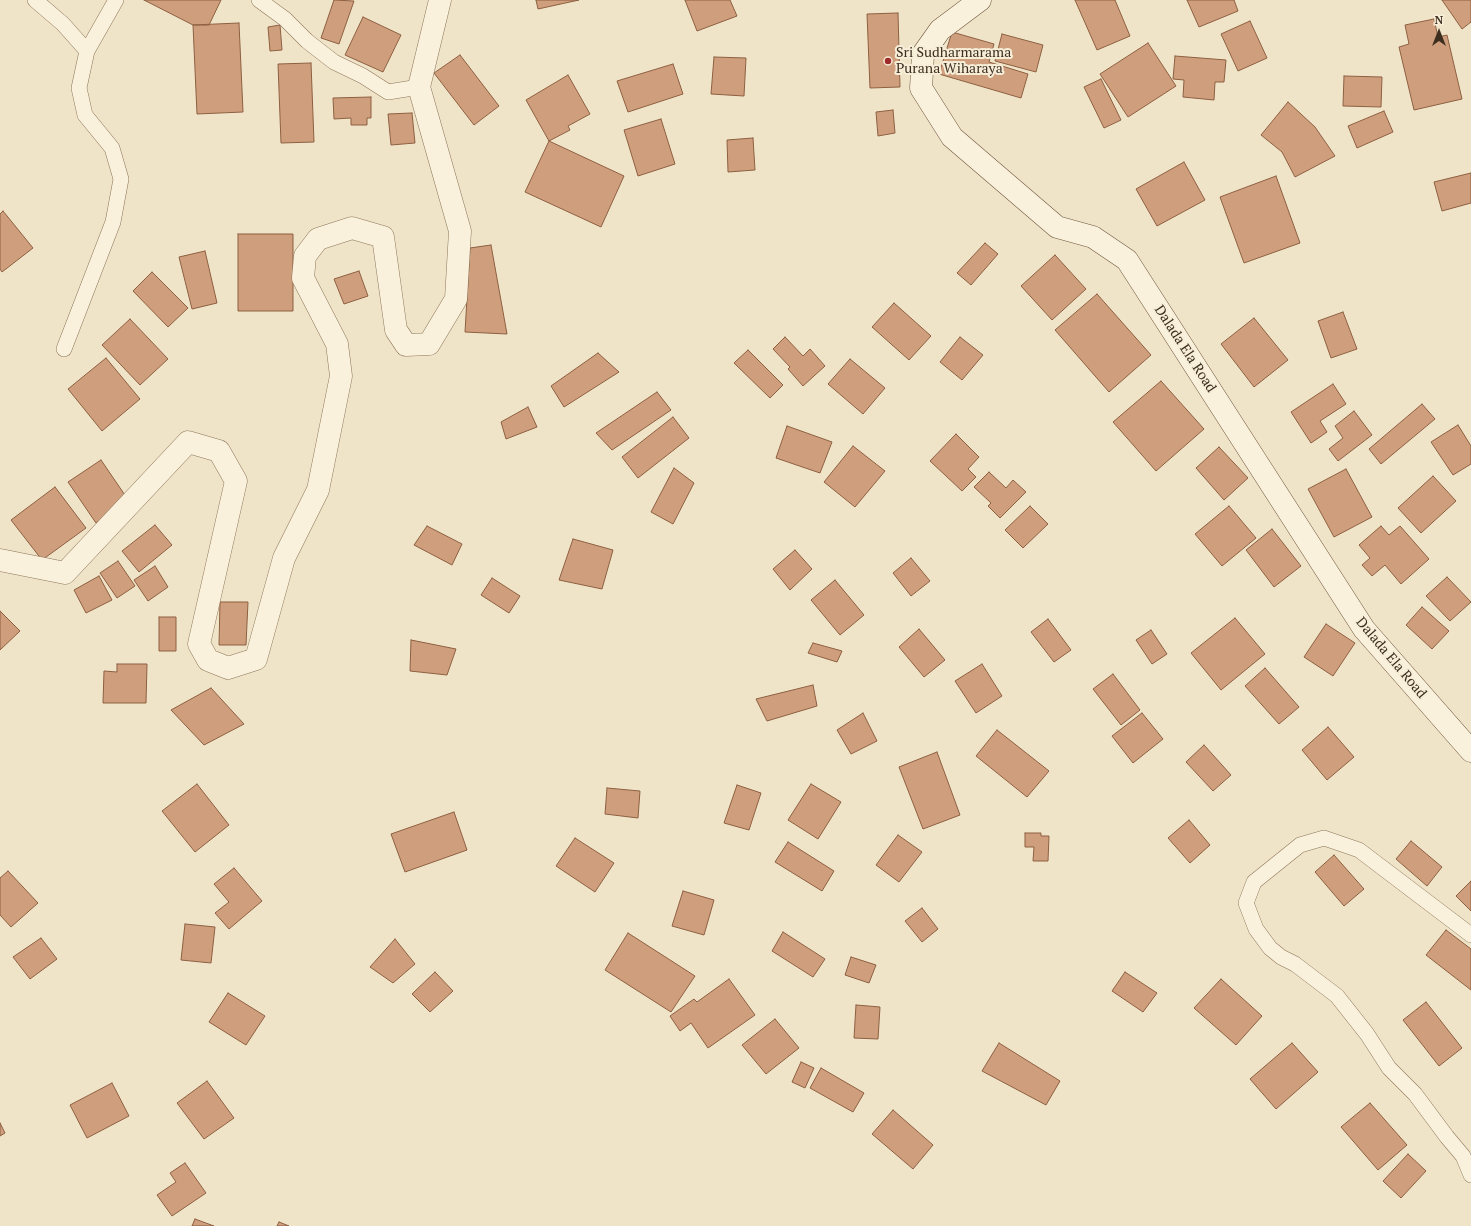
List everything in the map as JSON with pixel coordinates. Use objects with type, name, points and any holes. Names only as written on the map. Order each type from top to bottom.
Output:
[{"type":"street","points":[[0,560],[65,572],[188,442],[219,451],[236,481],[199,644],[208,660],[228,668],[256,659],[284,558],[318,490],[341,376],[337,344],[303,278],[305,256],[318,239],[352,228],[383,238],[396,330],[406,345],[429,344],[456,298],[460,231],[419,87],[440,0]]},
{"type":"street","name":"Dalada Ela Road","points":[[980,0],[940,30],[923,54],[921,88],[952,136],[1057,227],[1094,238],[1127,260],[1364,629],[1471,751]]},
{"type":"lane","points":[[35,0],[63,24],[87,51]]},
{"type":"lane","points":[[64,349],[113,222],[121,179],[112,148],[84,115],[80,88],[87,51],[116,0]]},
{"type":"lane","points":[[259,0],[285,19],[307,42],[334,62],[363,76],[388,92],[419,87]]},
{"type":"lane","points":[[1471,935],[1360,850],[1324,838],[1300,845],[1254,882],[1246,903],[1256,929],[1270,948],[1281,957],[1295,964],[1336,996],[1367,1034],[1389,1068],[1414,1094],[1463,1156],[1471,1175]]},
{"type":"building","points":[[144,0],[221,0],[209,25],[193,25]]},
{"type":"building","points":[[334,0],[354,1],[339,44],[321,38]]},
{"type":"building","points":[[536,0],[579,0],[538,9]]},
{"type":"building","points":[[685,0],[730,0],[737,16],[697,31]]},
{"type":"building","points":[[1075,0],[1115,0],[1130,36],[1097,50]]},
{"type":"building","points":[[1187,0],[1234,0],[1238,11],[1199,27]]},
{"type":"building","points":[[1442,0],[1471,0],[1471,22],[1462,29]]},
{"type":"building","points":[[898,13],[900,87],[870,88],[867,14]]},
{"type":"building","points":[[363,17],[401,35],[383,72],[345,55]]},
{"type":"building","points":[[1434,19],[1438,37],[1447,35],[1462,99],[1414,110],[1399,47],[1409,44],[1405,25]]},
{"type":"building","points":[[1250,21],[1267,58],[1238,71],[1221,34]]},
{"type":"building","points":[[239,23],[243,112],[197,114],[193,25]]},
{"type":"building","points":[[280,25],[282,50],[270,51],[268,27]]},
{"type":"building","points":[[952,32],[994,44],[989,62],[1028,74],[1021,98],[939,74]]},
{"type":"building","points":[[1002,34],[1043,45],[1036,72],[995,61]]},
{"type":"building","points":[[1148,43],[1176,86],[1128,117],[1100,74]]},
{"type":"building","points":[[460,55],[499,106],[474,125],[434,73]]},
{"type":"building","points":[[1175,56],[1226,60],[1224,82],[1215,82],[1214,100],[1183,97],[1184,80],[1173,79]]},
{"type":"building","points":[[714,57],[746,58],[744,96],[711,94]]},
{"type":"building","points":[[311,63],[314,142],[281,143],[278,64]]},
{"type":"building","points":[[673,64],[683,94],[628,112],[617,81]]},
{"type":"building","points":[[568,75],[590,114],[568,126],[570,130],[549,141],[526,100]]},
{"type":"building","points":[[1344,76],[1382,77],[1381,107],[1343,106]]},
{"type":"building","points":[[1101,79],[1121,120],[1104,128],[1084,87]]},
{"type":"building","points":[[371,97],[371,118],[367,118],[367,125],[351,125],[351,118],[334,119],[333,98]]},
{"type":"building","points":[[1288,102],[1315,127],[1335,156],[1295,177],[1282,152],[1261,135]]},
{"type":"building","points":[[893,110],[895,133],[878,136],[876,112]]},
{"type":"building","points":[[1384,111],[1393,132],[1357,148],[1348,126]]},
{"type":"building","points":[[412,113],[415,143],[391,145],[388,114]]},
{"type":"building","points":[[661,119],[675,164],[638,176],[624,130]]},
{"type":"building","points":[[753,138],[755,170],[728,172],[727,140]]},
{"type":"building","points":[[549,141],[624,176],[601,227],[525,192]]},
{"type":"building","points":[[1184,162],[1205,200],[1157,226],[1136,189]]},
{"type":"building","points":[[1471,173],[1471,203],[1442,211],[1434,182]]},
{"type":"building","points":[[1276,176],[1300,243],[1244,263],[1220,197]]},
{"type":"building","points":[[3,211],[33,248],[2,272],[0,269],[0,214]]},
{"type":"building","points":[[238,234],[293,234],[293,311],[238,311]]},
{"type":"building","points":[[985,243],[998,254],[971,285],[957,273]]},
{"type":"building","points":[[491,245],[507,334],[465,332],[470,248]]},
{"type":"building","points":[[205,251],[217,303],[192,309],[179,257]]},
{"type":"building","points":[[1055,255],[1086,289],[1052,320],[1021,286]]},
{"type":"building","points":[[359,271],[368,296],[344,304],[334,279]]},
{"type":"building","points":[[152,272],[188,308],[168,327],[133,291]]},
{"type":"building","points":[[1097,294],[1151,355],[1109,392],[1055,330]]},
{"type":"building","points":[[894,303],[931,336],[909,360],[872,327]]},
{"type":"building","points":[[1343,312],[1357,349],[1331,358],[1318,321]]},
{"type":"building","points":[[1254,318],[1288,360],[1254,387],[1221,344]]},
{"type":"building","points":[[130,319],[168,359],[140,385],[102,345]]},
{"type":"building","points":[[785,337],[803,356],[810,349],[825,366],[803,386],[788,369],[790,367],[773,349]]},
{"type":"building","points":[[960,337],[983,355],[962,380],[940,362]]},
{"type":"building","points":[[748,350],[783,385],[770,398],[734,363]]},
{"type":"building","points":[[598,353],[619,372],[564,407],[551,386]]},
{"type":"building","points":[[106,358],[140,399],[102,431],[68,389]]},
{"type":"building","points":[[850,359],[885,388],[863,414],[828,384]]},
{"type":"building","points":[[1161,381],[1204,429],[1156,471],[1113,422]]},
{"type":"building","points":[[1333,384],[1346,404],[1320,421],[1327,432],[1311,443],[1291,412]]},
{"type":"building","points":[[657,392],[671,410],[612,450],[596,433]]},
{"type":"building","points":[[1422,404],[1435,419],[1381,464],[1369,449]]},
{"type":"building","points":[[528,407],[537,427],[506,439],[501,422]]},
{"type":"building","points":[[1354,411],[1372,435],[1338,461],[1329,449],[1343,438],[1335,426]]},
{"type":"building","points":[[673,417],[689,438],[638,478],[622,457]]},
{"type":"building","points":[[1458,425],[1471,446],[1471,464],[1453,475],[1431,442]]},
{"type":"building","points":[[787,426],[832,442],[820,473],[776,458]]},
{"type":"building","points":[[956,434],[979,457],[968,469],[976,477],[962,491],[930,461]]},
{"type":"building","points":[[853,446],[885,471],[855,507],[824,482]]},
{"type":"building","points":[[1219,447],[1248,478],[1224,500],[1196,468]]},
{"type":"building","points":[[101,460],[129,501],[96,523],[68,482]]},
{"type":"building","points":[[674,468],[694,483],[673,524],[651,512]]},
{"type":"building","points":[[1346,469],[1372,517],[1334,537],[1308,489]]},
{"type":"building","points":[[989,472],[1006,488],[1013,480],[1026,492],[1000,518],[988,506],[991,503],[974,487]]},
{"type":"building","points":[[1433,476],[1456,501],[1421,533],[1398,508]]},
{"type":"building","points":[[55,487],[86,528],[42,560],[11,520]]},
{"type":"building","points":[[1030,506],[1048,524],[1023,548],[1005,530]]},
{"type":"building","points":[[1229,506],[1256,538],[1222,566],[1195,534]]},
{"type":"building","points":[[155,525],[172,545],[139,572],[122,551]]},
{"type":"building","points":[[427,526],[462,544],[452,565],[414,545]]},
{"type":"building","points":[[1381,526],[1389,535],[1400,526],[1429,559],[1401,584],[1385,565],[1372,576],[1362,565],[1370,558],[1359,545]]},
{"type":"building","points":[[1272,529],[1301,566],[1274,587],[1246,550]]},
{"type":"building","points":[[573,539],[613,550],[602,589],[559,580]]},
{"type":"building","points":[[795,550],[812,569],[790,590],[773,569]]},
{"type":"building","points":[[911,558],[930,581],[911,596],[893,573]]},
{"type":"building","points":[[118,561],[135,586],[117,598],[100,573]]},
{"type":"building","points":[[155,566],[168,587],[148,601],[134,580]]},
{"type":"building","points":[[99,576],[112,600],[86,613],[74,590]]},
{"type":"building","points":[[1447,577],[1471,602],[1450,621],[1426,596]]},
{"type":"building","points":[[492,578],[520,596],[509,613],[481,595]]},
{"type":"building","points":[[835,580],[864,615],[840,635],[811,600]]},
{"type":"building","points":[[220,602],[248,602],[246,645],[219,645]]},
{"type":"building","points":[[1422,607],[1449,631],[1432,649],[1406,625]]},
{"type":"building","points":[[0,611],[20,631],[0,650]]},
{"type":"building","points":[[159,617],[176,617],[176,651],[159,651]]},
{"type":"building","points":[[1235,618],[1265,654],[1221,690],[1191,653]]},
{"type":"building","points":[[1048,619],[1071,650],[1054,662],[1031,632]]},
{"type":"building","points":[[1326,624],[1355,643],[1333,676],[1304,657]]},
{"type":"building","points":[[919,629],[945,660],[924,677],[899,647]]},
{"type":"building","points":[[1151,630],[1167,654],[1152,664],[1136,640]]},
{"type":"building","points":[[411,640],[456,649],[447,675],[410,671]]},
{"type":"building","points":[[813,643],[842,651],[837,662],[808,653]]},
{"type":"building","points":[[117,664],[147,664],[146,703],[103,703],[104,671],[117,672]]},
{"type":"building","points":[[982,664],[1002,696],[976,713],[955,681]]},
{"type":"building","points":[[1265,668],[1299,707],[1279,724],[1245,686]]},
{"type":"building","points":[[1113,674],[1140,710],[1121,725],[1093,689]]},
{"type":"building","points":[[813,685],[817,706],[767,721],[756,699]]},
{"type":"building","points":[[211,688],[244,724],[204,745],[171,710]]},
{"type":"building","points":[[863,713],[877,741],[851,754],[837,730]]},
{"type":"building","points":[[1142,713],[1163,739],[1133,763],[1112,736]]},
{"type":"building","points":[[1328,727],[1354,757],[1327,780],[1302,750]]},
{"type":"building","points":[[997,730],[1049,771],[1027,797],[976,756]]},
{"type":"building","points":[[1204,745],[1231,775],[1213,791],[1186,762]]},
{"type":"building","points":[[937,752],[960,815],[923,829],[899,767]]},
{"type":"building","points":[[197,784],[229,825],[195,852],[162,811]]},
{"type":"building","points":[[811,784],[841,802],[818,839],[788,820]]},
{"type":"building","points":[[737,785],[761,793],[749,830],[724,823]]},
{"type":"building","points":[[607,788],[640,791],[638,818],[605,814]]},
{"type":"building","points":[[454,812],[467,850],[405,872],[391,834]]},
{"type":"building","points":[[1189,820],[1210,845],[1190,863],[1168,838]]},
{"type":"building","points":[[1025,833],[1041,833],[1041,836],[1049,836],[1048,861],[1033,861],[1034,847],[1025,847]]},
{"type":"building","points":[[898,835],[922,852],[899,882],[876,865]]},
{"type":"building","points":[[575,838],[614,863],[595,892],[556,866]]},
{"type":"building","points":[[1411,841],[1442,867],[1427,886],[1396,859]]},
{"type":"building","points":[[788,842],[834,871],[822,891],[775,862]]},
{"type":"building","points":[[1334,855],[1364,889],[1344,906],[1315,872]]},
{"type":"building","points":[[234,868],[262,901],[229,929],[215,913],[229,902],[214,884]]},
{"type":"building","points":[[8,871],[38,903],[11,927],[0,915],[0,878]]},
{"type":"building","points":[[1471,881],[1471,911],[1456,896]]},
{"type":"building","points":[[683,891],[714,900],[704,935],[672,926]]},
{"type":"building","points":[[922,908],[938,929],[922,942],[905,921]]},
{"type":"building","points":[[185,924],[215,927],[211,963],[181,960]]},
{"type":"building","points":[[1446,930],[1471,949],[1471,990],[1426,955]]},
{"type":"building","points":[[783,932],[825,959],[813,977],[772,951]]},
{"type":"building","points":[[628,933],[695,976],[671,1012],[605,970]]},
{"type":"building","points":[[41,938],[57,959],[30,979],[13,957]]},
{"type":"building","points":[[395,939],[415,964],[393,983],[370,967]]},
{"type":"building","points":[[851,957],[876,965],[869,983],[845,975]]},
{"type":"building","points":[[435,972],[453,991],[430,1012],[412,994]]},
{"type":"building","points":[[1125,972],[1157,993],[1143,1012],[1112,991]]},
{"type":"building","points":[[729,979],[755,1015],[708,1048],[691,1023],[680,1031],[670,1016],[694,999],[697,1002]]},
{"type":"building","points":[[1221,979],[1262,1016],[1236,1045],[1194,1008]]},
{"type":"building","points":[[228,993],[265,1016],[246,1045],[209,1022]]},
{"type":"building","points":[[1426,1002],[1462,1048],[1439,1066],[1403,1020]]},
{"type":"building","points":[[856,1005],[880,1007],[878,1039],[854,1038]]},
{"type":"building","points":[[775,1019],[799,1048],[766,1074],[742,1045]]},
{"type":"building","points":[[999,1043],[1060,1081],[1046,1105],[982,1071]]},
{"type":"building","points":[[1292,1043],[1318,1072],[1276,1109],[1250,1079]]},
{"type":"building","points":[[801,1062],[814,1068],[805,1088],[792,1082]]},
{"type":"building","points":[[821,1068],[864,1093],[853,1112],[810,1088]]},
{"type":"building","points":[[207,1081],[234,1118],[204,1139],[177,1103]]},
{"type":"building","points":[[112,1083],[129,1116],[87,1138],[70,1105]]},
{"type":"building","points":[[1370,1103],[1407,1145],[1378,1170],[1341,1127]]},
{"type":"building","points":[[893,1110],[933,1145],[913,1169],[872,1134]]},
{"type":"building","points":[[0,1123],[5,1133],[0,1136]]},
{"type":"building","points":[[1408,1154],[1426,1171],[1401,1198],[1383,1181]]},
{"type":"building","points":[[185,1163],[206,1193],[172,1216],[157,1195],[176,1182],[170,1173]]},
{"type":"building","points":[[195,1219],[214,1226],[192,1226]]},
{"type":"building","points":[[279,1222],[289,1226],[277,1226]]},
{"type":"place","name":"Sri Sudharmarama Purana Wiharaya","points":[[888,61]]}]
